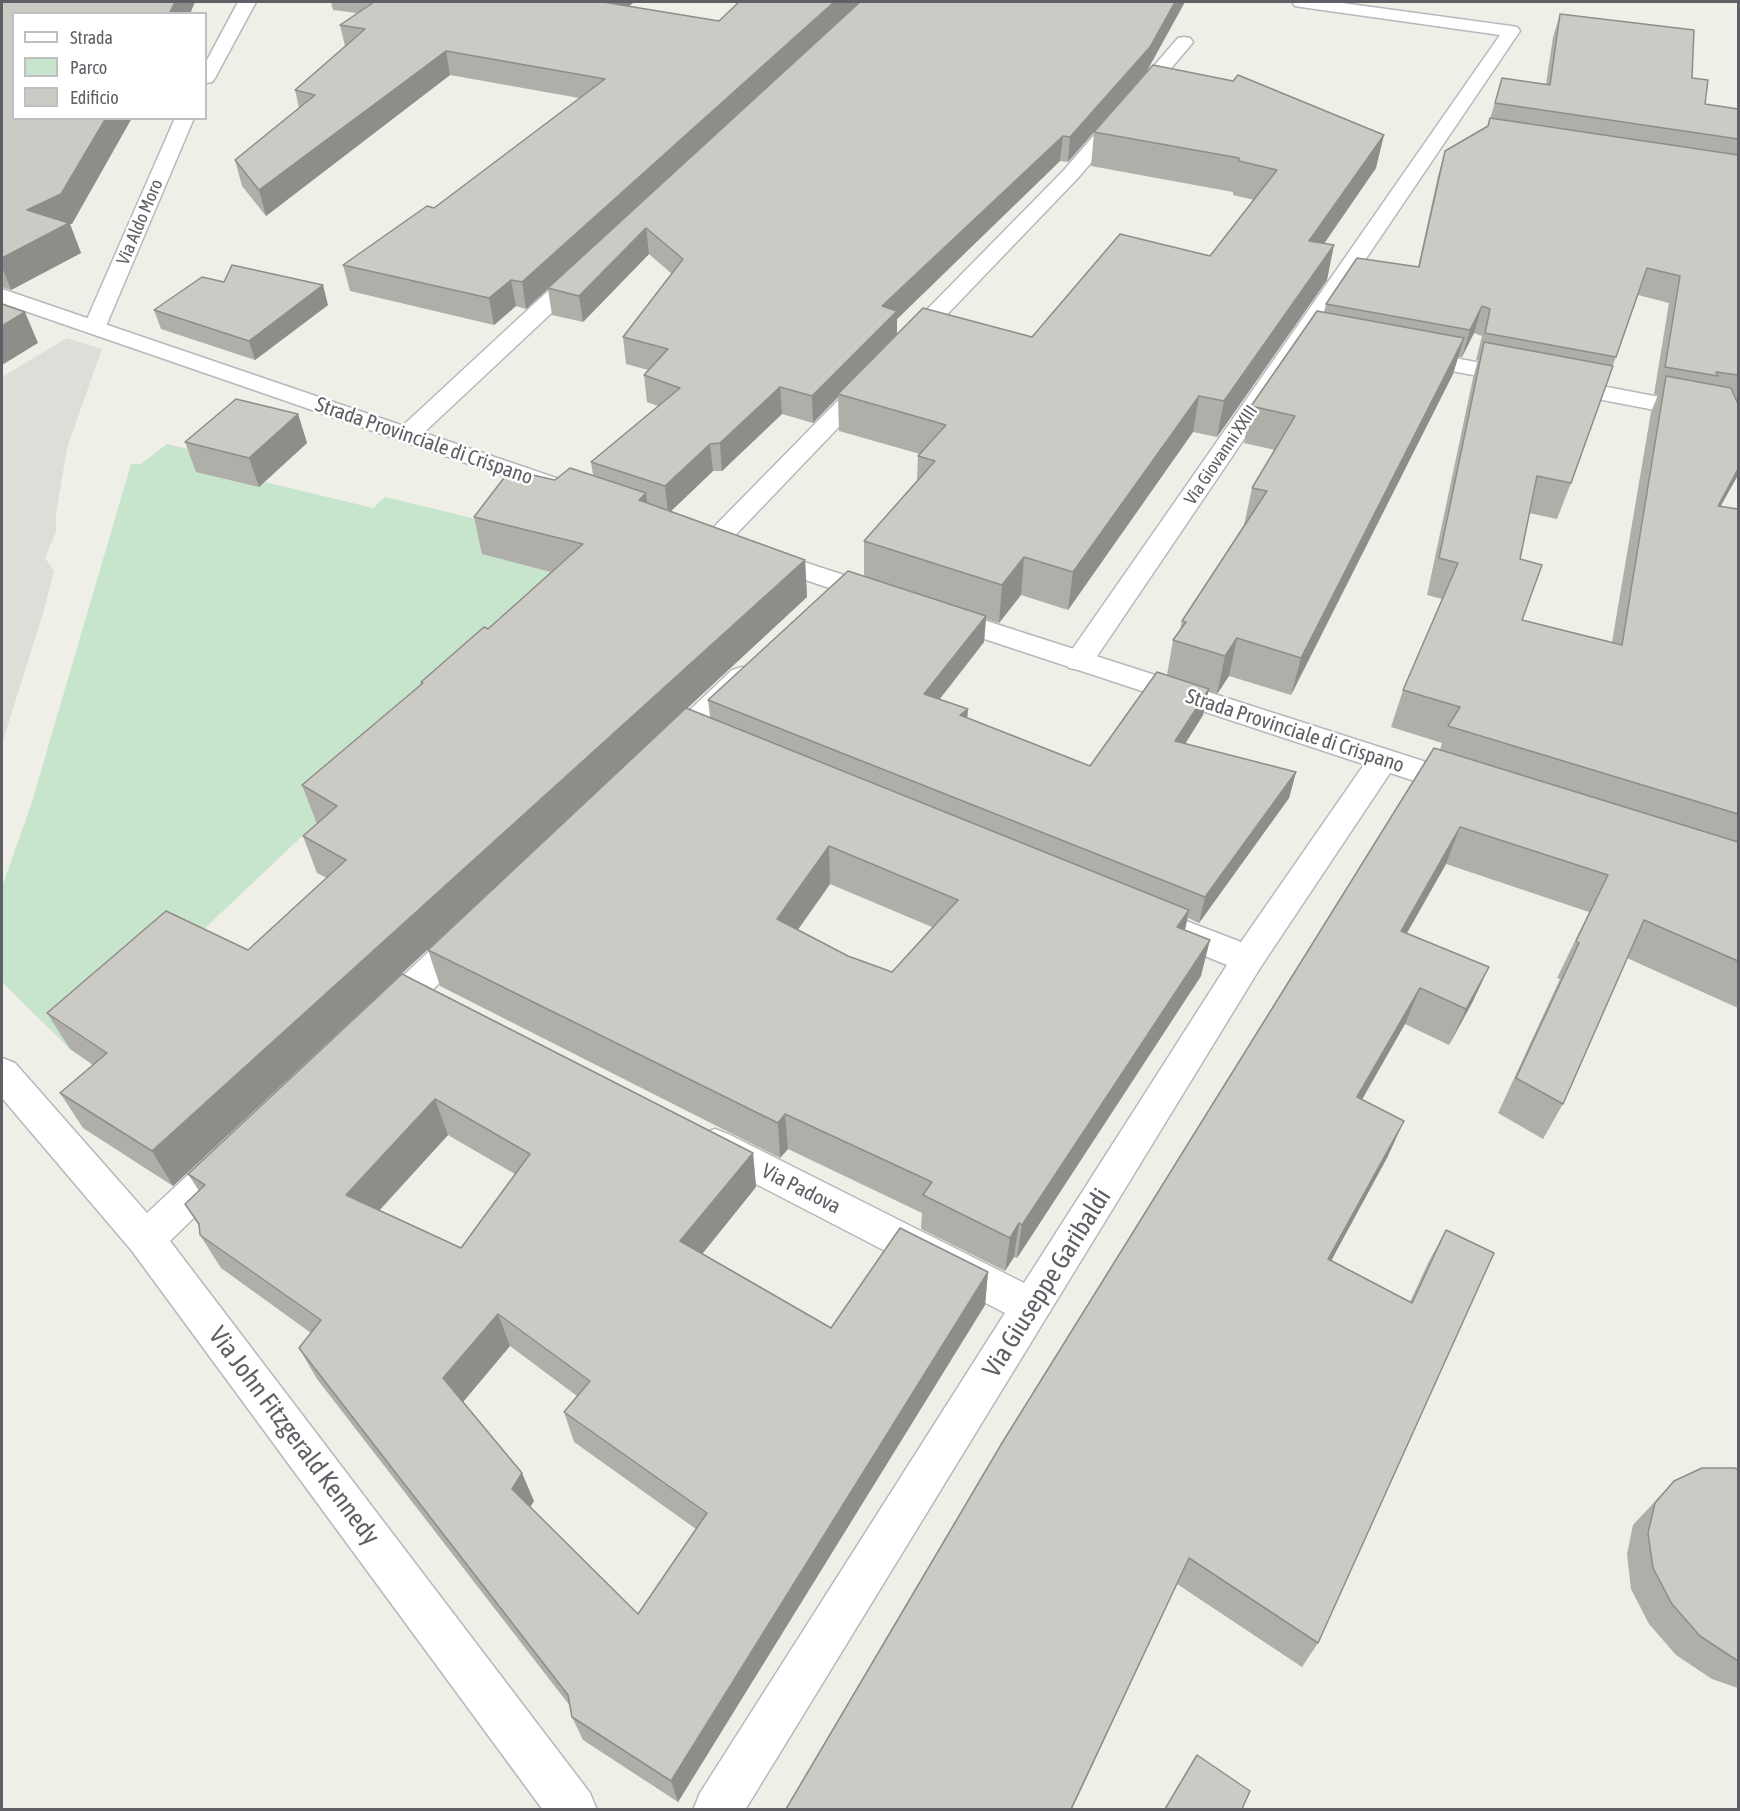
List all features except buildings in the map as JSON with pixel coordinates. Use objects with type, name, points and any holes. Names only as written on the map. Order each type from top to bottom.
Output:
[{"type":"street","points":[[207,76],[247,2]]},
{"type":"street","name":"Via Giovanni XXIII","points":[[1079,661],[1314,338],[1443,129],[1511,31],[1301,2]]},
{"type":"street","name":"Strada Provinciale di Crispano","points":[[1184,42],[1071,174],[885,366],[703,537],[1483,791]]},
{"type":"street","name":"Via Aldo Moro","points":[[95,326],[184,120]]},
{"type":"street","points":[[1443,129],[1466,133]]},
{"type":"street","points":[[407,435],[600,255]]},
{"type":"street","name":"Strada Provinciale di Crispano","points":[[2,296],[95,326],[577,494]]},
{"type":"street","points":[[1394,353],[1738,419]]},
{"type":"street","points":[[816,608],[842,583]]},
{"type":"street","points":[[652,763],[764,657]]},
{"type":"street","points":[[686,730],[719,744]]},
{"type":"street","name":"Via Giuseppe Garibaldi","points":[[717,1809],[1248,959],[1383,760]]},
{"type":"street","points":[[1138,914],[1248,959]]},
{"type":"street","points":[[359,1038],[426,998],[488,917]]},
{"type":"street","name":"Via John Fitzgerald Kennedy","points":[[2,1073],[146,1239],[573,1809]]},
{"type":"street","name":"Via Padova","points":[[684,1130],[1032,1307]]},
{"type":"street","points":[[146,1239],[257,1134]]},
{"type":"shaded area","points":[[67,338],[102,349],[67,448],[56,514],[56,532],[45,558],[54,571],[2,744],[2,377]]},
{"type":"green space","points":[[167,444],[214,455],[265,482],[373,508],[385,497],[497,524],[589,582],[316,823],[184,948],[70,1049],[2,982],[2,887],[31,805],[131,464],[141,464]]}]
